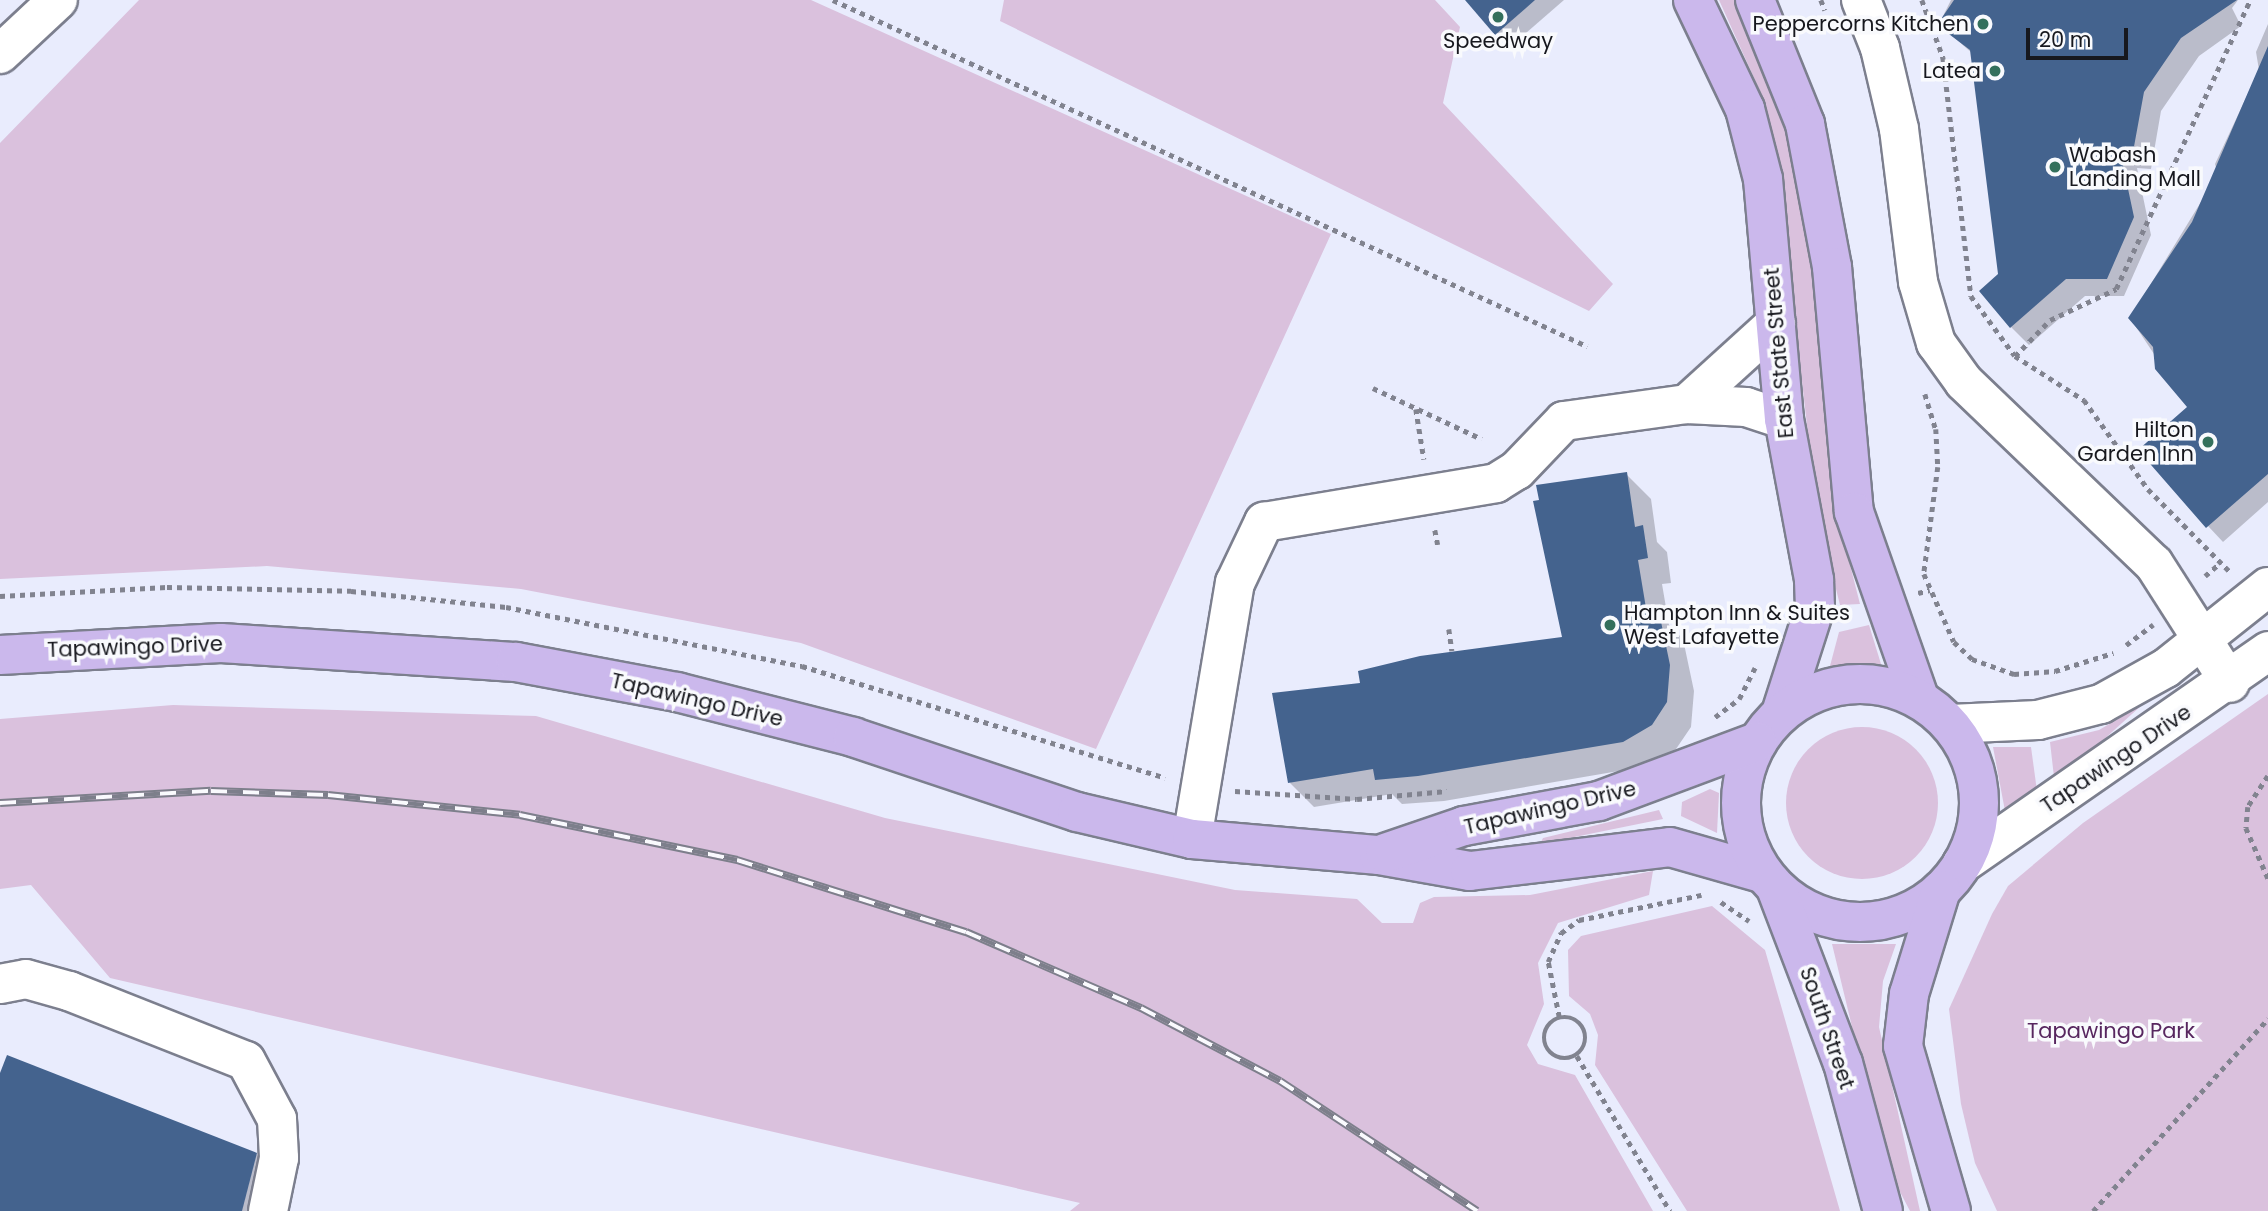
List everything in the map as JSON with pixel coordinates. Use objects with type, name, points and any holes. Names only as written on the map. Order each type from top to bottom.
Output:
[{"type":"main road","name":"East State Street","points":[[1693,0],[1745,109],[1754,144],[1776,323],[1784,419],[1815,607],[1781,713]]},
{"type":"main road","points":[[1755,0],[1805,124],[1832,267],[1854,512],[1919,698]]},
{"type":"main road","name":"Tapawingo Drive","points":[[0,655],[221,643],[516,662],[677,692],[828,731],[1077,812],[1192,839],[1380,855],[1470,871],[1670,847],[1768,880]]},
{"type":"main road","points":[[1951,1211],[1903,1046],[1909,994],[1952,877],[1977,829],[1979,792],[1970,756],[1950,724],[1919,698],[1884,686],[1848,684],[1812,693],[1781,713],[1757,742],[1741,803],[1768,880],[1815,914],[1846,924],[1911,915],[1952,877]]},
{"type":"main road","name":"Tapawingo Drive","points":[[1380,855],[1464,827],[1599,802],[1757,742]]},
{"type":"main road","name":"South Street","points":[[1768,880],[1843,1063],[1883,1211]]},
{"type":"street","points":[[0,54],[58,0]]},
{"type":"street","points":[[1861,0],[1880,48],[1899,129],[1918,282],[1936,343],[2000,419],[2124,530],[2205,640],[2230,684]]},
{"type":"street","points":[[1687,404],[1776,323]]},
{"type":"street","points":[[1192,839],[1235,583],[1264,522],[1496,483],[1564,421],[1687,404],[1746,407],[1784,419]]},
{"type":"street","points":[[1950,724],[2071,714],[2133,689],[2205,640],[2268,587]]},
{"type":"street","name":"Tapawingo Drive","points":[[1952,877],[2230,684],[2268,651]]},
{"type":"street","points":[[0,984],[26,979],[69,991],[246,1060],[277,1119],[279,1158],[268,1211]]},
{"type":"path","points":[[833,0],[1587,346]]},
{"type":"path","points":[[1922,0],[1943,57],[1971,296],[2015,356],[2084,400],[2115,435],[2148,489],[2220,563]]},
{"type":"path","points":[[2015,356],[2050,320],[2116,289],[2250,0]]},
{"type":"path","points":[[1373,388],[1482,439]]},
{"type":"path","points":[[1416,408],[1426,475]]},
{"type":"path","points":[[0,596],[167,587],[338,591],[506,607],[802,666],[1073,755],[1200,785],[1357,799],[1453,791]]},
{"type":"path","points":[[1449,629],[1452,651]]},
{"type":"path","points":[[1712,720],[1738,699],[1760,658]]},
{"type":"path","points":[[2268,776],[2248,807],[2246,828],[2268,878]]},
{"type":"path","points":[[1559,1017],[1548,962],[1561,933],[1579,920],[1707,895],[1756,927]]},
{"type":"path","points":[[1559,1017],[1578,1021],[1586,1032],[1577,1056]]},
{"type":"path","points":[[1559,1017],[1544,1033],[1545,1048],[1555,1058],[1577,1056]]},
{"type":"path","points":[[2093,1211],[2268,1019]]},
{"type":"path","points":[[1577,1056],[1671,1211]]},
{"type":"green space","points":[[139,0],[811,0],[1331,234],[1096,749],[801,643],[521,589],[267,566],[0,579],[0,143]]},
{"type":"green space","points":[[1004,0],[1435,0],[1460,27],[1443,103],[1613,284],[1589,311],[1000,21]]},
{"type":"green space","points":[[1719,0],[1734,0],[1790,142],[1812,260],[1838,518],[1860,604],[1840,605],[1817,513],[1776,153],[1759,89]]},
{"type":"green space","points":[[1869,625],[1881,664],[1830,666],[1839,632]]},
{"type":"green space","name":"Tapawingo Park","points":[[2268,694],[2268,1211],[1997,1211],[1975,1163],[1961,1104],[1949,1009],[1992,914],[2008,886],[2083,823]]},
{"type":"green space","points":[[173,705],[536,716],[885,818],[1235,890],[1357,899],[1382,923],[1413,923],[1420,903],[1434,897],[1530,895],[1653,871],[1649,895],[1558,923],[1538,963],[1544,1004],[1527,1045],[1538,1064],[1575,1075],[1653,1211],[1070,1211],[1080,1203],[110,978],[31,885],[0,889],[0,719]]},
{"type":"green space","points":[[2142,705],[2062,777],[2054,777],[2050,742],[2099,730]]},
{"type":"green space","points":[[1862,727],[1891,733],[1916,749],[1932,774],[1938,803],[1932,832],[1916,857],[1891,873],[1862,879],[1833,873],[1808,857],[1792,832],[1786,803],[1792,774],[1808,749],[1833,733]]},
{"type":"green space","points":[[1993,747],[2031,747],[2037,791],[2005,811]]},
{"type":"green space","points":[[1710,789],[1719,793],[1717,833],[1681,816],[1682,802]]},
{"type":"green space","points":[[1659,810],[1663,819],[1540,844],[1543,838]]},
{"type":"green space","points":[[1712,906],[1765,950],[1840,1211],[1687,1211],[1595,1065],[1598,1035],[1590,1014],[1569,996],[1568,950],[1581,936]]},
{"type":"green space","points":[[1832,944],[1896,944],[1883,981],[1879,1027],[1920,1211],[1910,1211],[1885,1163]]},
{"type":"building","name":"Speedway","points":[[1465,0],[1535,0],[1495,35]]},
{"type":"building","name":"Wabash Landing Mall","points":[[1954,0],[2237,0],[2181,38],[2144,92],[2133,152],[2120,151],[2134,217],[2107,279],[2066,279],[2010,328],[1979,291],[1998,274],[1970,50],[1937,25]]},
{"type":"building","points":[[2268,46],[2268,474],[2206,528],[2138,450],[2187,407],[2155,369],[2153,347],[2128,318],[2192,222]]},
{"type":"building","name":"Hampton Inn & Suites West Lafayette","points":[[1627,472],[1635,527],[1643,525],[1648,558],[1638,560],[1647,614],[1659,612],[1670,665],[1667,702],[1652,725],[1623,742],[1418,776],[1375,780],[1373,769],[1288,783],[1272,693],[1360,683],[1358,671],[1420,656],[1562,637],[1533,501],[1539,500],[1536,485]]},
{"type":"building","points":[[7,1055],[257,1153],[242,1211],[0,1211],[0,1073]]},
{"type":"railway","points":[[0,803],[211,791],[328,795],[520,815],[737,860],[966,932],[1141,1008],[1280,1081],[1477,1211]]},
{"type":"place","name":"Speedway","points":[[1498,17]]},
{"type":"place","name":"Peppercorns Kitchen","points":[[1983,24]]},
{"type":"place","name":"Latea","points":[[1995,71]]},
{"type":"place","name":"Wabash Landing Mall","points":[[2055,167]]},
{"type":"place","name":"Hilton Garden Inn","points":[[2208,442]]},
{"type":"place","name":"Hampton Inn & Suites West Lafayette","points":[[1610,625]]}]
